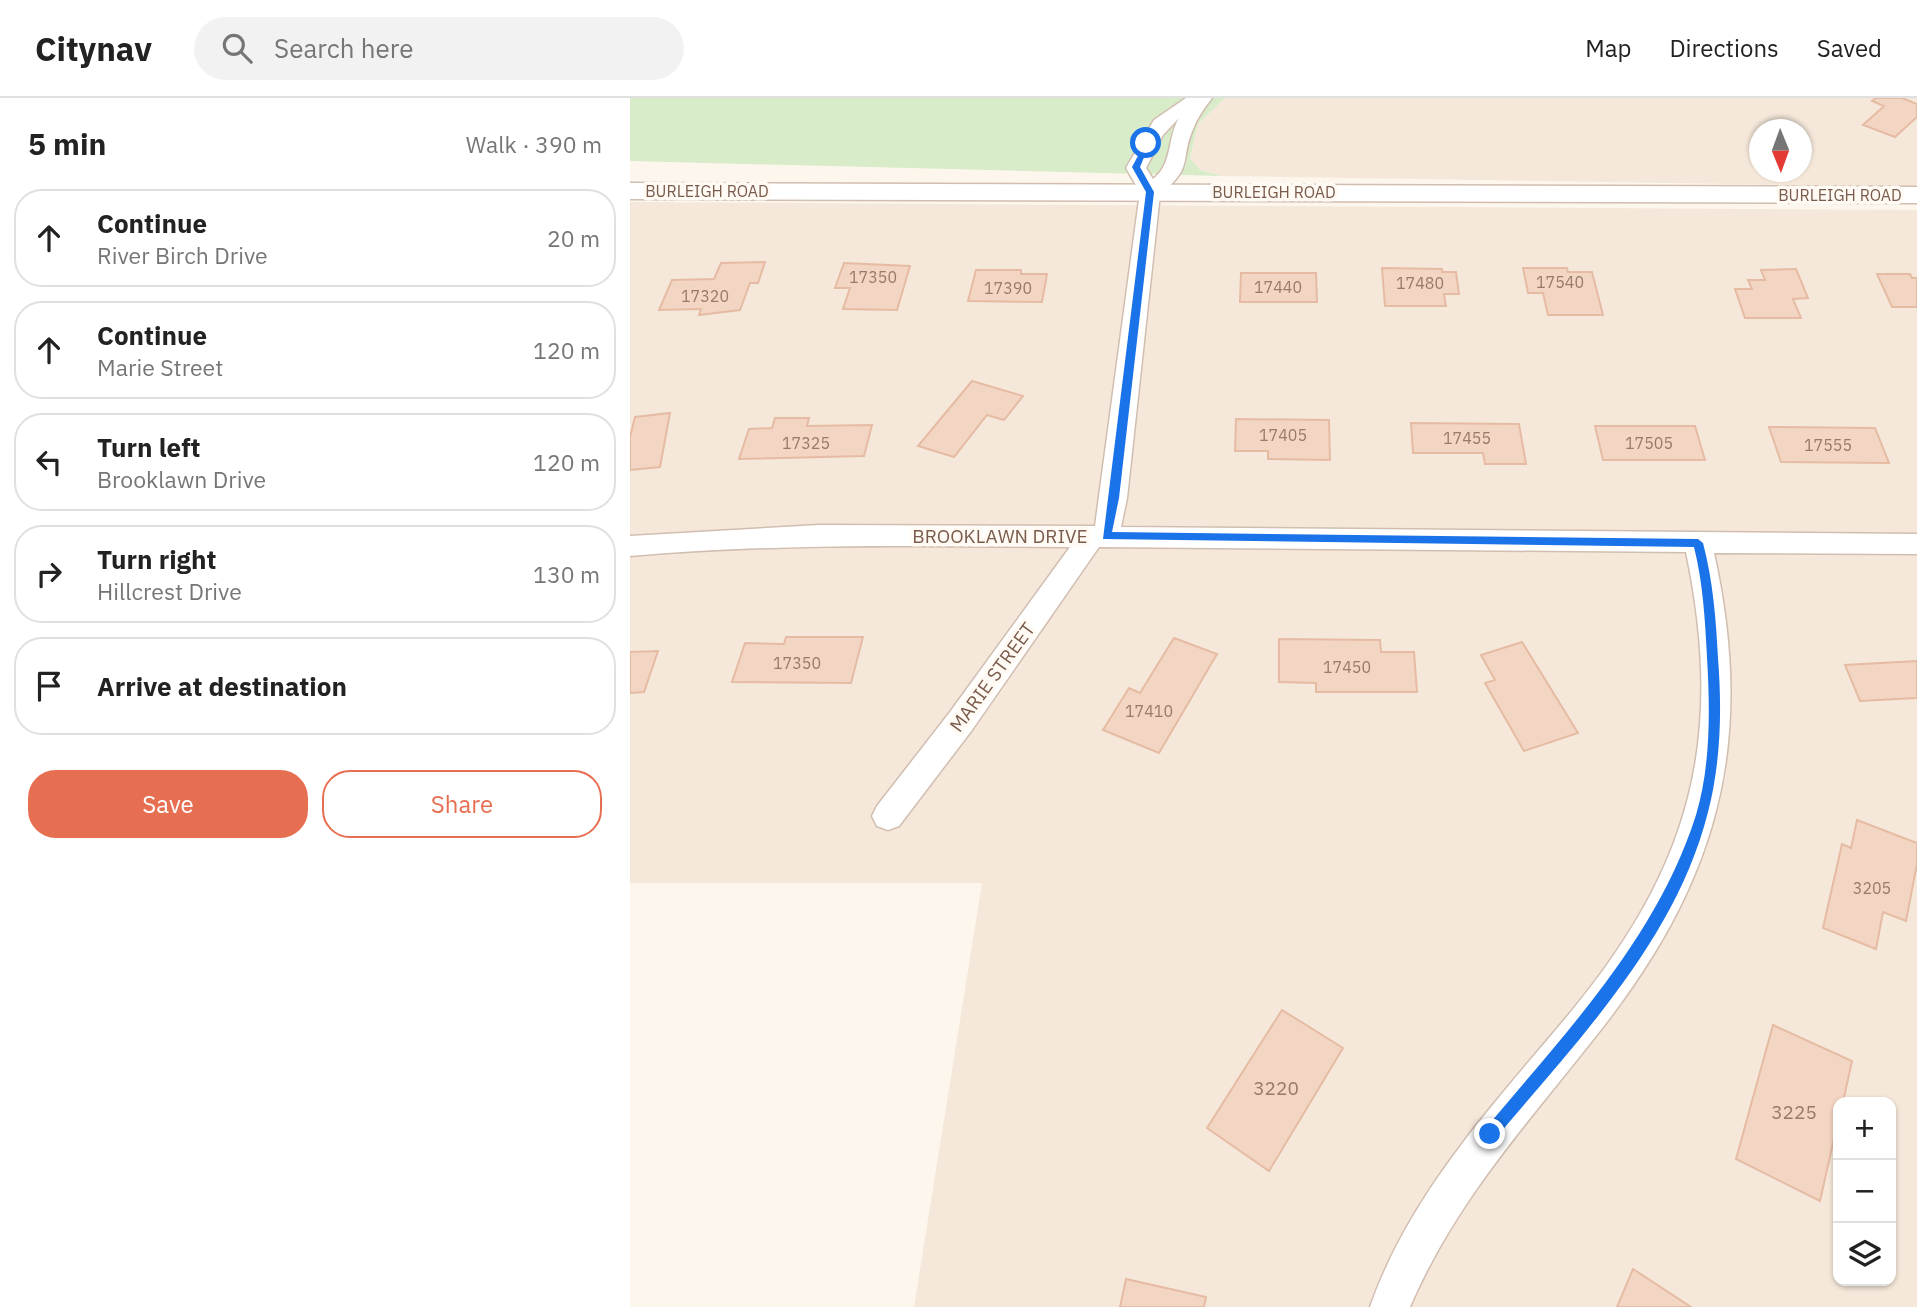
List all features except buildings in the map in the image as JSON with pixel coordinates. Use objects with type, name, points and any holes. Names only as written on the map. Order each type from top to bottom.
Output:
[{"type":"street","points":[[1202,98],[1184,128],[1176,166],[1169,177],[1150,192],[1136,167],[1146,143],[1161,121],[1178,108],[1202,98]]},
{"type":"street","name":"BURLEIGH ROAD","points":[[630,191],[1917,195]]},
{"type":"street","name":"MARIE STREET","points":[[888,816],[1099,536],[1124,419],[1150,192]]},
{"type":"street","name":"BROOKLAWN DRIVE","points":[[630,546],[708,539],[819,535],[1917,544]]},
{"type":"street","points":[[1390,1307],[1433,1217],[1490,1134],[1611,989],[1650,931],[1680,871],[1702,813],[1712,762],[1715,691],[1713,631],[1708,583],[1698,543]]},
{"type":"shaded area","points":[[1225,98],[1917,98],[1917,187],[1222,176],[1200,170],[1190,158],[1198,124]]},
{"type":"shaded area","points":[[630,202],[1917,210],[1917,1307],[914,1307],[982,883],[630,883]]},
{"type":"green space","points":[[630,98],[1225,98],[1198,124],[1190,158],[1200,170],[1222,176],[630,161]]},
{"type":"route","points":[[1146,143],[1136,167],[1150,192],[1114,498],[1106,536],[1698,543],[1708,583],[1715,691],[1712,762],[1702,813],[1680,871],[1650,931],[1611,989],[1490,1134]]}]
